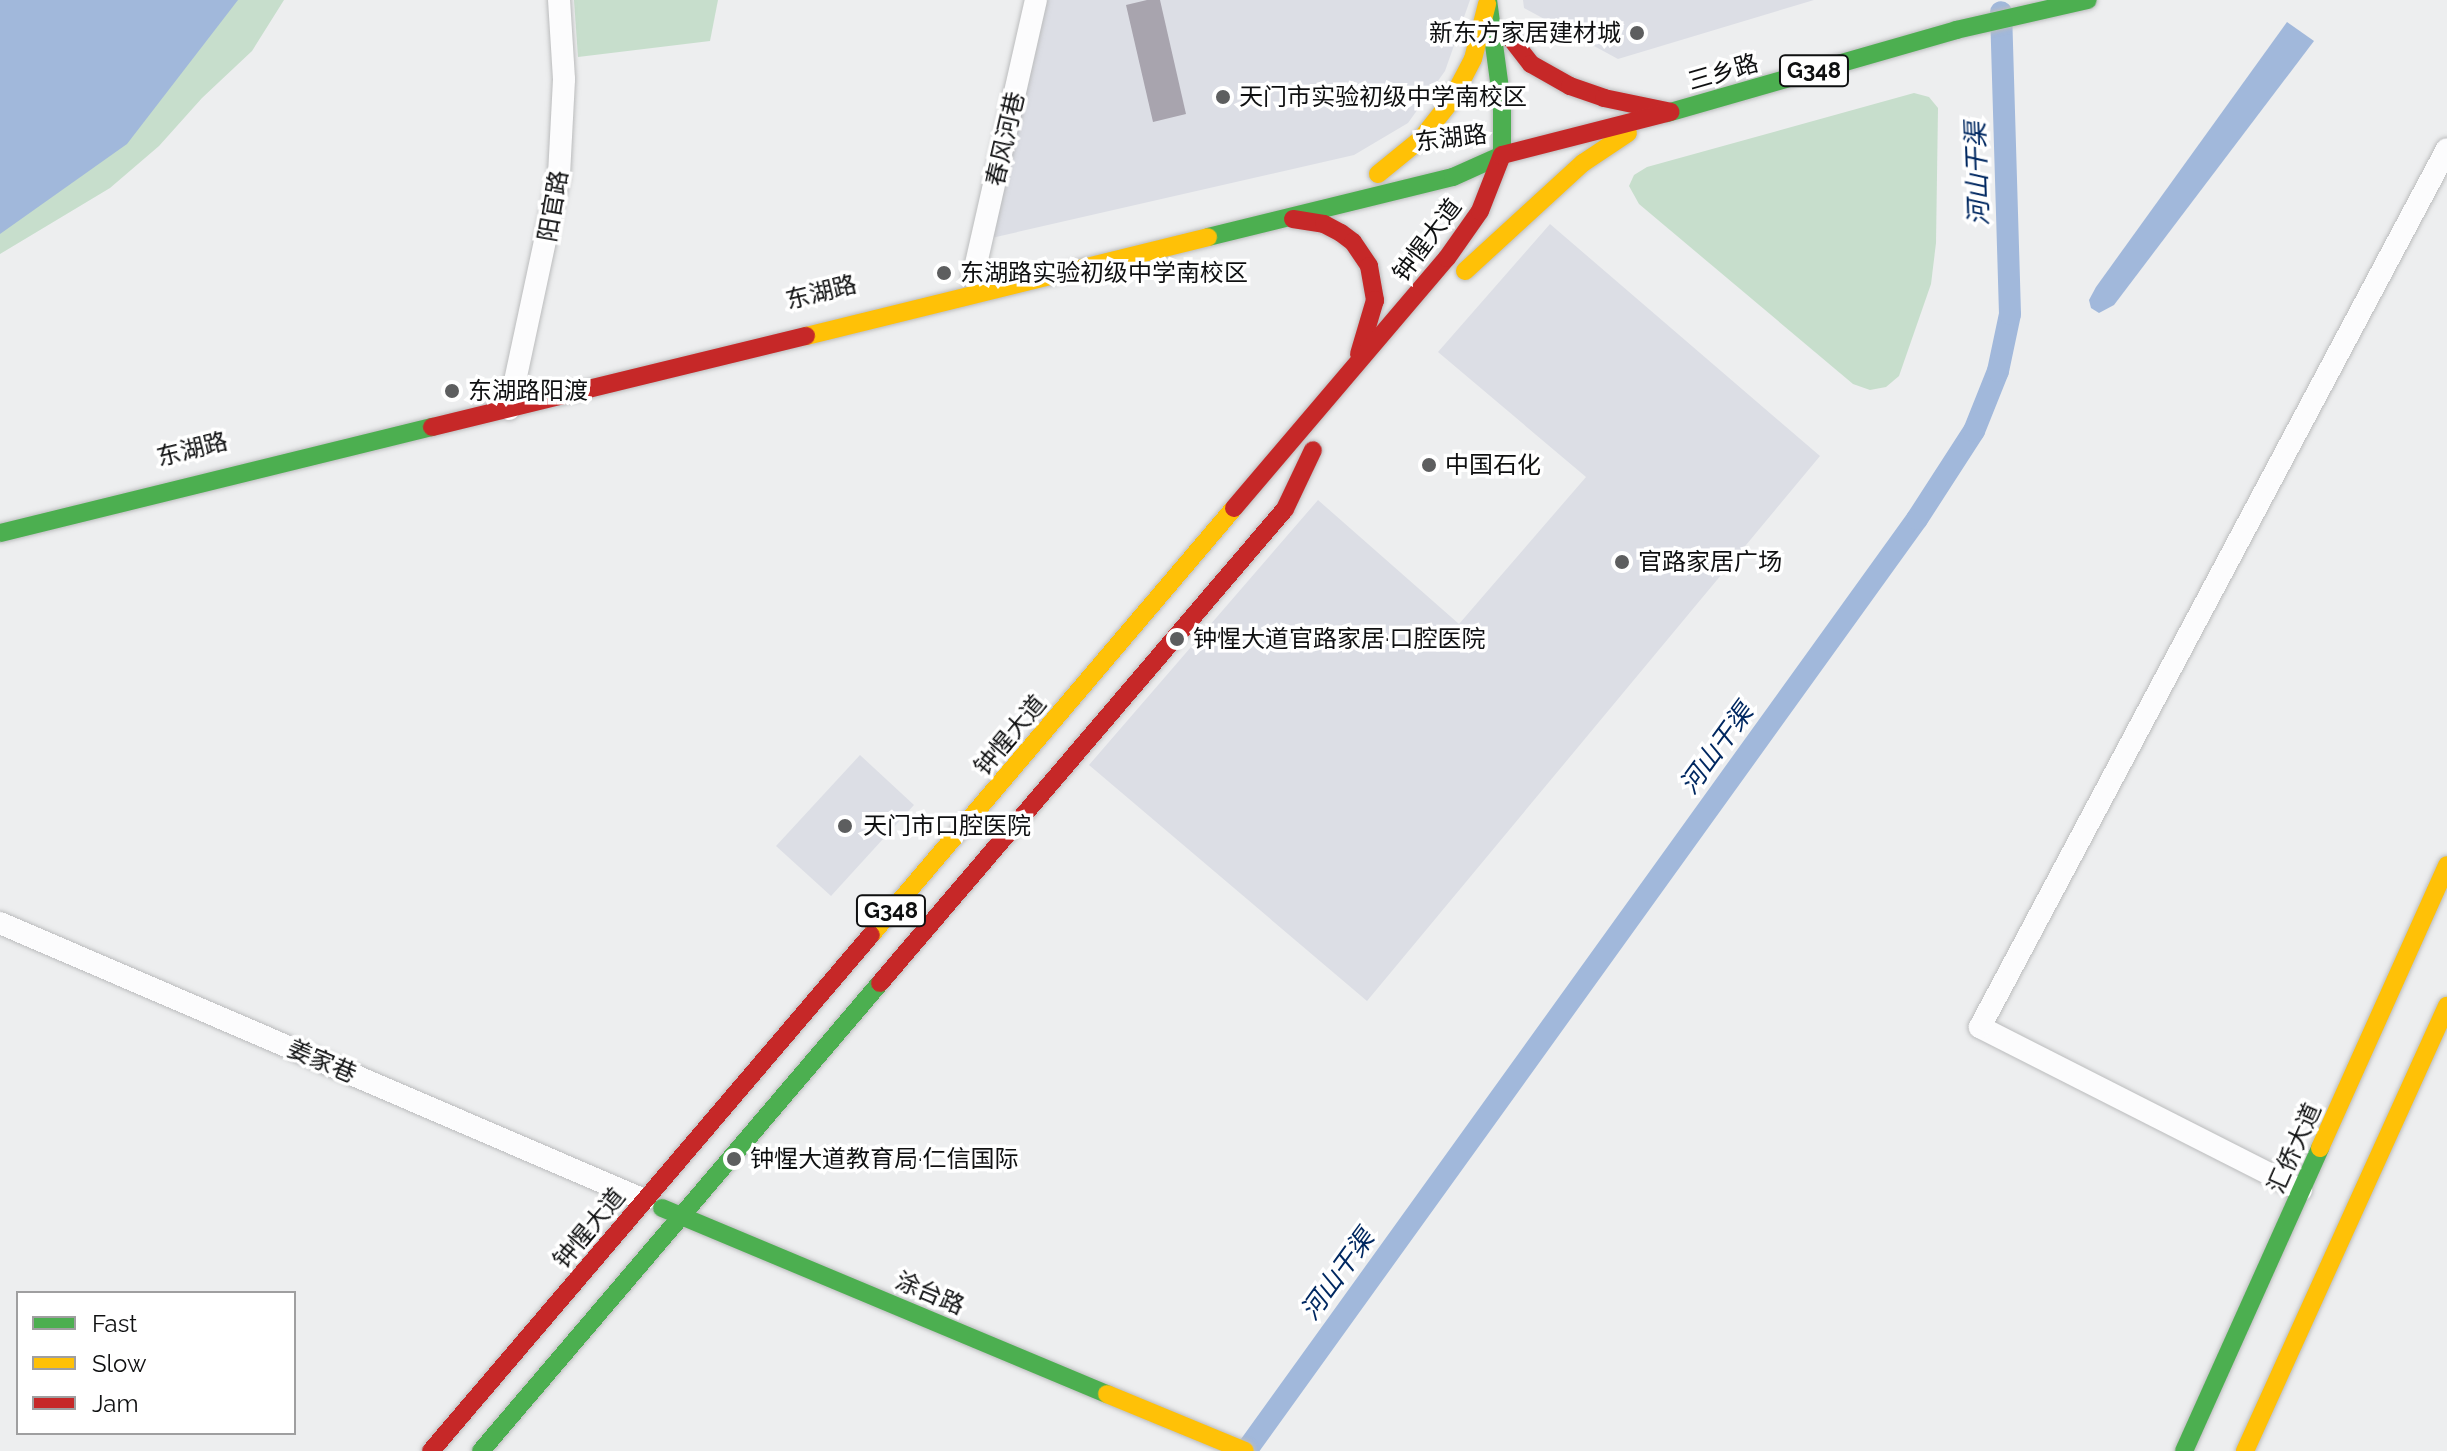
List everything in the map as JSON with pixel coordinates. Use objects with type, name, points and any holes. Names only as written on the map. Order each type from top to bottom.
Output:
[{"type":"main road","name":"三乡路","points":[[1502,155],[1671,112],[1956,30],[2088,0]]},
{"type":"main road","name":"东湖路","points":[[1419,165],[1371,176],[1421,139],[1451,101],[1473,59],[1488,1]]},
{"type":"main road","name":"钟惺大道","points":[[459,1451],[1056,704],[1351,372],[1471,226],[1488,196],[1502,155],[1502,103],[1488,1]]},
{"type":"main road","points":[[1518,78],[1512,34],[1531,64],[1570,86],[1604,98],[1671,112]]},
{"type":"main road","name":"钟惺大道","points":[[1506,206],[1497,227],[1461,276],[1583,163],[1630,132],[1671,112]]},
{"type":"main road","name":"东湖路","points":[[0,519],[511,402],[1286,218],[1453,177],[1502,155]]},
{"type":"main road","name":"东湖路","points":[[1446,159],[1502,155]]},
{"type":"main road","name":"东湖路","points":[[0,533],[1242,209]]},
{"type":"main road","points":[[1286,218],[1324,224],[1341,233],[1353,242],[1369,266],[1374,284],[1372,317],[1351,372]]},
{"type":"main road","name":"钟惺大道","points":[[431,1451],[458,1407],[655,1204],[1318,444]]},
{"type":"main road","name":"汇侨大道","points":[[2184,1451],[2447,865]]},
{"type":"main road","points":[[2245,1451],[2447,1006]]},
{"type":"main road","points":[[481,1451],[655,1204]]},
{"type":"main road","name":"涂台路","points":[[655,1204],[1245,1451]]},
{"type":"main road","points":[[410,1451],[458,1407]]},
{"type":"street","name":"阳官路","points":[[511,402],[559,175],[564,79],[559,0]]},
{"type":"street","name":"春风河巷","points":[[973,277],[1036,0]]},
{"type":"street","points":[[2301,1190],[1980,1027],[2447,149]]},
{"type":"street","name":"姜家巷","points":[[0,923],[655,1204]]},
{"type":"shaded area","name":"天门市实验初级中学南校区","points":[[1041,0],[1470,0],[1445,71],[1408,123],[1354,155],[987,239]]},
{"type":"shaded area","name":"新东方家居建材城","points":[[1523,0],[1814,0],[1618,59],[1524,8]]},
{"type":"shaded area","name":"官路家居广场","points":[[1550,224],[1820,456],[1367,1001],[1089,765],[1318,500],[1459,624],[1586,477],[1438,352]]},
{"type":"shaded area","name":"天门市口腔医院","points":[[860,755],[914,805],[831,896],[776,846]]},
{"type":"green space","points":[[0,0],[284,0],[252,51],[202,98],[159,146],[110,188],[0,254]]},
{"type":"green space","points":[[574,0],[718,0],[710,41],[578,57]]},
{"type":"green space","points":[[1914,93],[1929,97],[1938,108],[1936,243],[1931,284],[1899,376],[1886,387],[1870,390],[1853,384],[1639,204],[1629,186],[1634,175],[1647,167]]},
{"type":"water","points":[[0,0],[238,0],[127,144],[0,234]]},
{"type":"water","points":[[2287,22],[2314,41],[2114,305],[2099,313],[2091,308],[2089,300],[2096,287]]},
{"type":"building","points":[[1160,0],[1186,114],[1153,122],[1126,5]]},
{"type":"waterway","name":"河山干渠","points":[[1246,1451],[1917,519],[1974,431],[1998,371],[2010,314],[2001,12]]},
{"type":"traffic: fast","points":[[1488,0],[1502,103],[1502,155]]},
{"type":"traffic: fast","points":[[1667,113],[1956,30],[2088,0]]},
{"type":"traffic: fast","points":[[1208,237],[1453,177],[1502,155]]},
{"type":"traffic: fast","points":[[0,533],[432,427]]},
{"type":"traffic: fast","points":[[481,1451],[880,983]]},
{"type":"traffic: fast","points":[[2184,1451],[2320,1148]]},
{"type":"traffic: fast","points":[[662,1208],[1107,1394]]},
{"type":"traffic: slow","points":[[1378,174],[1421,139],[1451,101],[1473,59],[1487,4]]},
{"type":"traffic: slow","points":[[1465,271],[1583,163],[1628,133]]},
{"type":"traffic: slow","points":[[806,336],[1208,237]]},
{"type":"traffic: slow","points":[[871,935],[1234,508]]},
{"type":"traffic: slow","points":[[2320,1148],[2447,865]]},
{"type":"traffic: slow","points":[[2245,1451],[2447,1006]]},
{"type":"traffic: slow","points":[[1107,1394],[1245,1451]]},
{"type":"traffic: jam","points":[[1513,41],[1531,64],[1570,86],[1604,98],[1671,112]]},
{"type":"traffic: jam","points":[[1234,508],[1447,258],[1480,211],[1502,155],[1667,113]]},
{"type":"traffic: jam","points":[[1293,219],[1324,224],[1341,233],[1353,242],[1369,266],[1375,300],[1359,354]]},
{"type":"traffic: jam","points":[[432,427],[806,336]]},
{"type":"traffic: jam","points":[[880,983],[1285,509],[1313,450]]},
{"type":"traffic: jam","points":[[431,1451],[871,935]]},
{"type":"place","name":"新东方家居建材城","points":[[1637,33]]},
{"type":"place","name":"天门市实验初级中学南校区","points":[[1223,97]]},
{"type":"place","name":"东湖路实验初级中学南校区","points":[[944,273]]},
{"type":"place","name":"东湖路阳渡","points":[[452,391]]},
{"type":"place","name":"中国石化","points":[[1429,465]]},
{"type":"place","name":"官路家居广场","points":[[1622,562]]},
{"type":"place","name":"钟惺大道官路家居·口腔医院","points":[[1177,639]]},
{"type":"place","name":"天门市口腔医院","points":[[845,826]]},
{"type":"place","name":"钟惺大道教育局·仁信国际","points":[[734,1159]]}]
